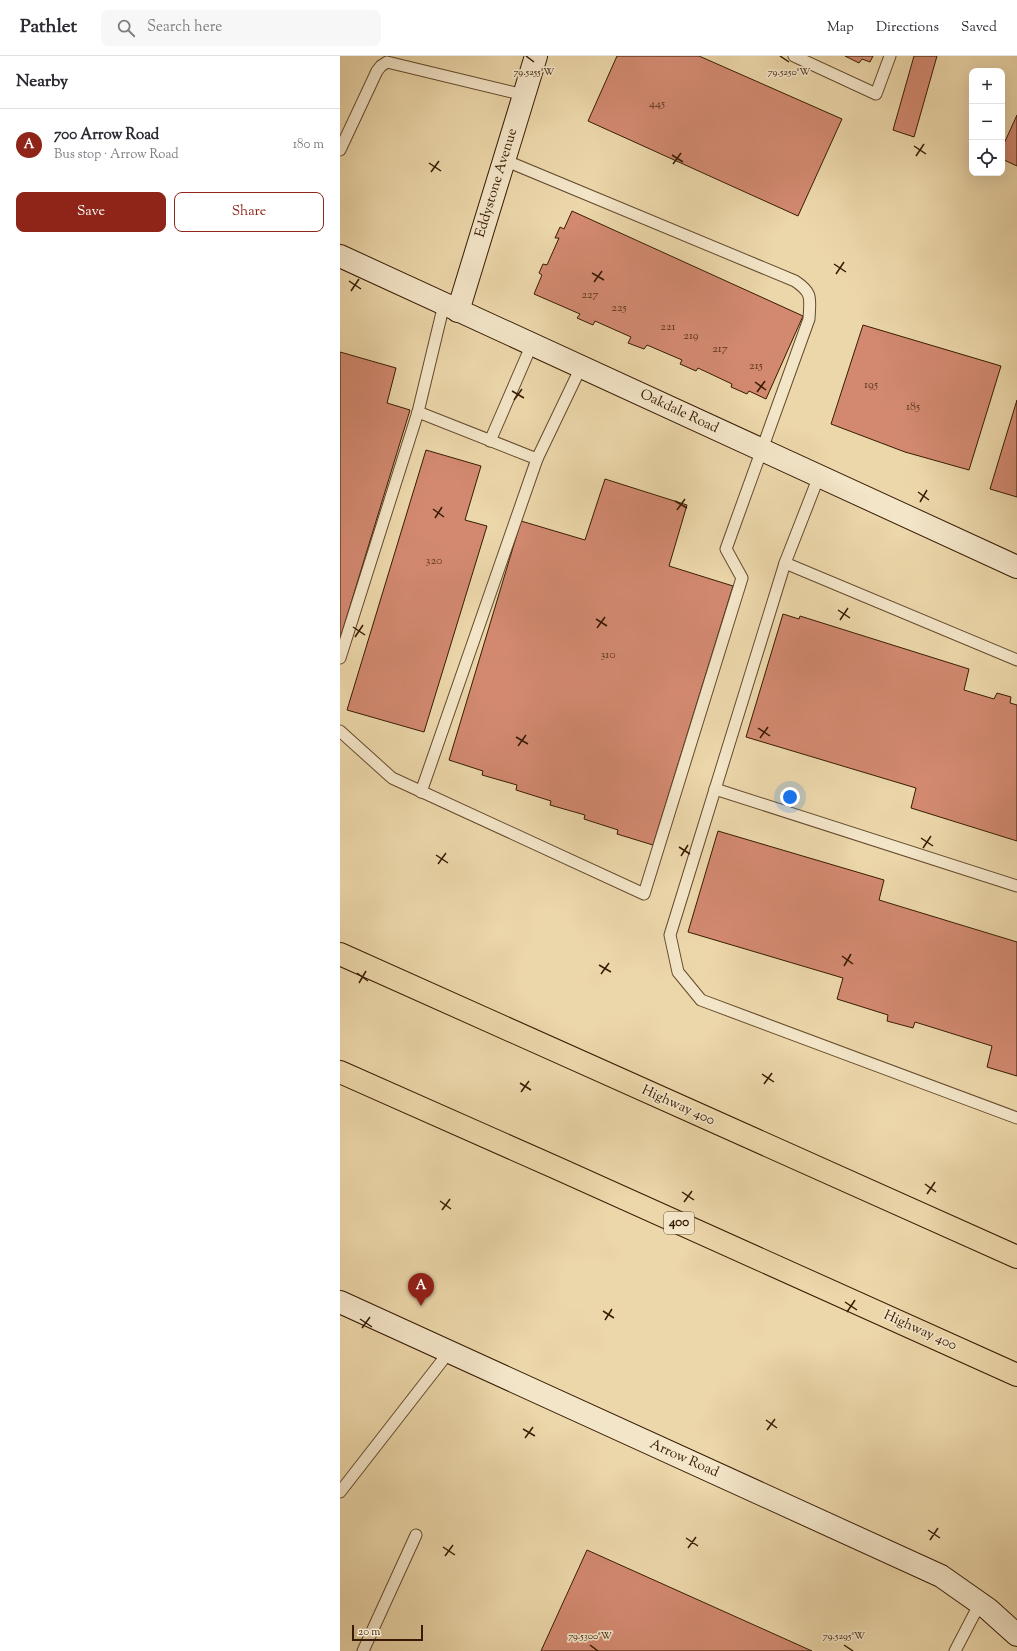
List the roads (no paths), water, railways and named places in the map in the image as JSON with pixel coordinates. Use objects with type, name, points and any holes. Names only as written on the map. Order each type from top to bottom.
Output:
[{"type":"highway","name":"Highway 400","points":[[340,954],[1017,1257]]},
{"type":"highway","name":"Highway 400","points":[[340,1072],[1017,1375]]},
{"type":"street","name":"Eddystone Avenue","points":[[451,307],[504,160],[536,56]]},
{"type":"street","name":"Oakdale Road","points":[[340,256],[1017,567]]},
{"type":"street","name":"Arrow Road","points":[[340,1302],[942,1576],[980,1603],[1017,1635]]},
{"type":"lane","points":[[794,56],[876,94],[890,56]]},
{"type":"lane","points":[[340,150],[377,71],[387,62],[524,95]]},
{"type":"lane","points":[[340,731],[392,778],[644,894],[742,578],[726,549],[763,450],[809,318],[810,299],[806,288],[788,278],[504,160]]},
{"type":"lane","points":[[340,658],[451,307]]},
{"type":"lane","points":[[490,440],[532,344]]},
{"type":"lane","points":[[421,792],[537,459],[581,367]]},
{"type":"lane","points":[[418,412],[537,459]]},
{"type":"lane","points":[[819,476],[785,562],[670,935],[678,972],[701,1000],[1017,1118]]},
{"type":"lane","points":[[785,562],[1017,660]]},
{"type":"lane","points":[[715,789],[1017,886]]},
{"type":"lane","points":[[340,1492],[450,1352]]},
{"type":"lane","points":[[363,1651],[416,1535]]},
{"type":"lane","points":[[954,1651],[980,1603]]},
{"type":"place","name":"700 Arrow Road","points":[[421,1306]]}]
